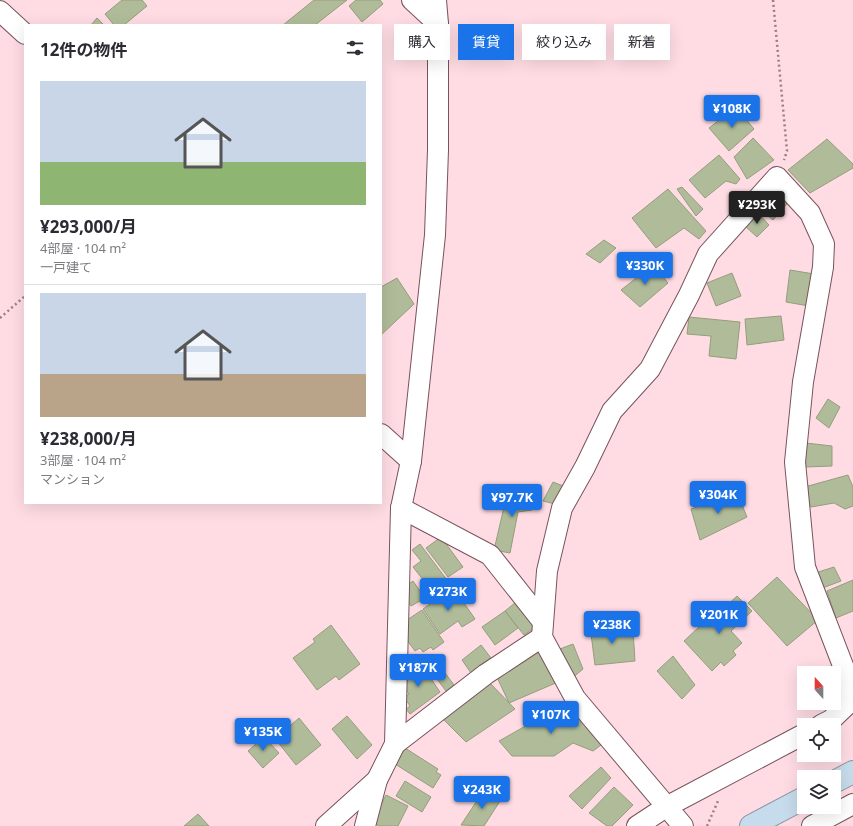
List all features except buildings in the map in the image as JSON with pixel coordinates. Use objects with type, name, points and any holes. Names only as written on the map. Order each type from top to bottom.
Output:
[{"type":"highway","points":[[751,826],[797,802]]},
{"type":"street","points":[[412,0],[438,24]]},
{"type":"street","points":[[436,0],[438,24]]},
{"type":"street","points":[[0,11],[24,33]]},
{"type":"street","points":[[365,826],[377,780],[395,744],[401,508],[411,461],[435,234],[438,150],[438,60]]},
{"type":"street","points":[[395,744],[542,630],[547,571],[562,508],[585,467],[612,411],[650,369],[689,295],[708,254],[777,177],[810,213],[824,244],[823,267],[803,382],[795,462],[805,567],[846,676],[853,701],[833,718]]},
{"type":"street","points":[[382,435],[411,461]]},
{"type":"street","points":[[401,508],[490,555],[542,630],[575,698],[683,826]]},
{"type":"street","points":[[637,826],[666,806],[797,738]]},
{"type":"street","points":[[812,826],[852,808],[841,779]]},
{"type":"street","points":[[326,826],[377,780]]},
{"type":"path","points":[[772,0],[788,151],[777,177]]},
{"type":"path","points":[[0,318],[24,297]]}]
